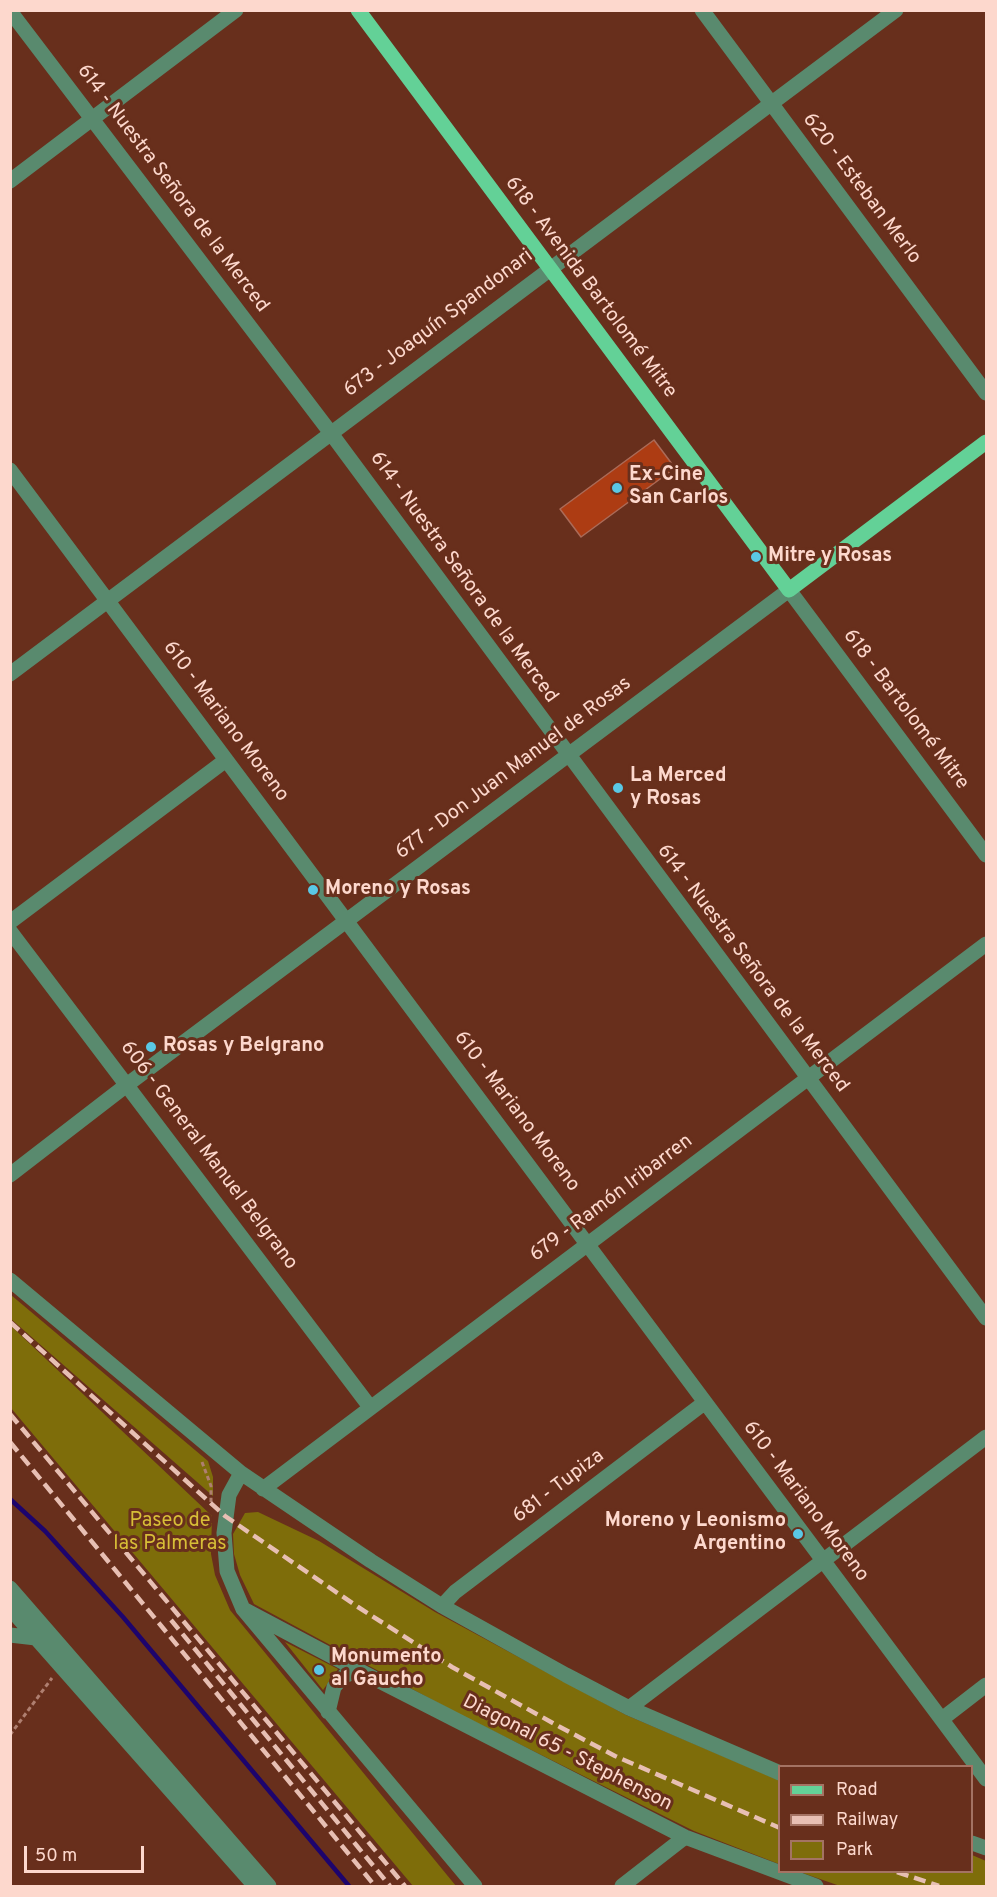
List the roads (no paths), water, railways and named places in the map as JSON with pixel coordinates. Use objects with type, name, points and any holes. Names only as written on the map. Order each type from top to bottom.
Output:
[{"type":"main road","name":"618 - Avenida Bartolomé Mitre","points":[[358,10],[548,269],[789,590]]},
{"type":"main road","name":"677 - Don Juan Manuel de Rosas","points":[[789,590],[987,442]]},
{"type":"street","points":[[10,181],[236,10]]},
{"type":"street","name":"620 - Esteban Merlo","points":[[702,10],[987,393]]},
{"type":"street","name":"673 - Joaquín Spandonari","points":[[10,674],[896,10]]},
{"type":"street","name":"614 - Nuestra Señora de la Merced","points":[[10,11],[330,432],[568,756],[987,1318]]},
{"type":"street","name":"610 - Mariano Moreno","points":[[10,470],[588,1243],[704,1403],[987,1779]]},
{"type":"street","name":"677 - Don Juan Manuel de Rosas","points":[[10,1175],[128,1084],[789,590]]},
{"type":"street","name":"618 - Bartolomé Mitre","points":[[789,590],[987,855]]},
{"type":"street","points":[[10,922],[226,760]]},
{"type":"street","name":"606 - General Manuel Belgrano","points":[[10,931],[128,1084],[370,1407]]},
{"type":"street","name":"679 - Ramón Iribarren","points":[[263,1489],[987,944]]},
{"type":"street","points":[[10,1280],[241,1473],[442,1606],[629,1708],[778,1772]]},
{"type":"street","name":"681 - Tupiza","points":[[442,1606],[455,1592],[704,1403]]},
{"type":"street","points":[[629,1708],[987,1437]]},
{"type":"street","points":[[241,1473],[229,1495],[224,1533],[227,1571],[243,1608],[475,1887]]},
{"type":"street","points":[[10,1588],[269,1887]]},
{"type":"street","points":[[10,1608],[255,1887]]},
{"type":"street","name":"Diagonal 65 - Stephenson","points":[[243,1608],[358,1670],[685,1837],[778,1872]]},
{"type":"street","points":[[10,1635],[36,1638]]},
{"type":"street","points":[[328,1712],[334,1687],[344,1676],[358,1670]]},
{"type":"street","points":[[942,1719],[987,1685]]},
{"type":"street","points":[[622,1887],[685,1837]]},
{"type":"street","name":"Diagonal 65 - Stephenson","points":[[779,1873],[816,1887]]},
{"type":"waterway","points":[[10,1499],[45,1531],[123,1617],[349,1886]]},
{"type":"railway","points":[[10,1322],[225,1516],[358,1607],[452,1667],[615,1756],[778,1827]]},
{"type":"railway","points":[[10,1414],[405,1886]]},
{"type":"railway","points":[[10,1442],[375,1886]]},
{"type":"railway","points":[[171,1620],[390,1886]]},
{"type":"railway","points":[[900,1873],[939,1886]]},
{"type":"place","name":"Ex-Cine San Carlos","points":[[617,488]]},
{"type":"place","name":"Mitre y Rosas","points":[[756,557]]},
{"type":"place","name":"La Merced y Rosas","points":[[618,788]]},
{"type":"place","name":"Moreno y Rosas","points":[[313,890]]},
{"type":"place","name":"Rosas y Belgrano","points":[[151,1047]]},
{"type":"place","name":"Moreno y Leonismo Argentino","points":[[798,1534]]},
{"type":"place","name":"Monumento al Gaucho","points":[[319,1670]]},
{"type":"park label","name":"Paseo de las Palmeras","points":[[170,1534]]}]
